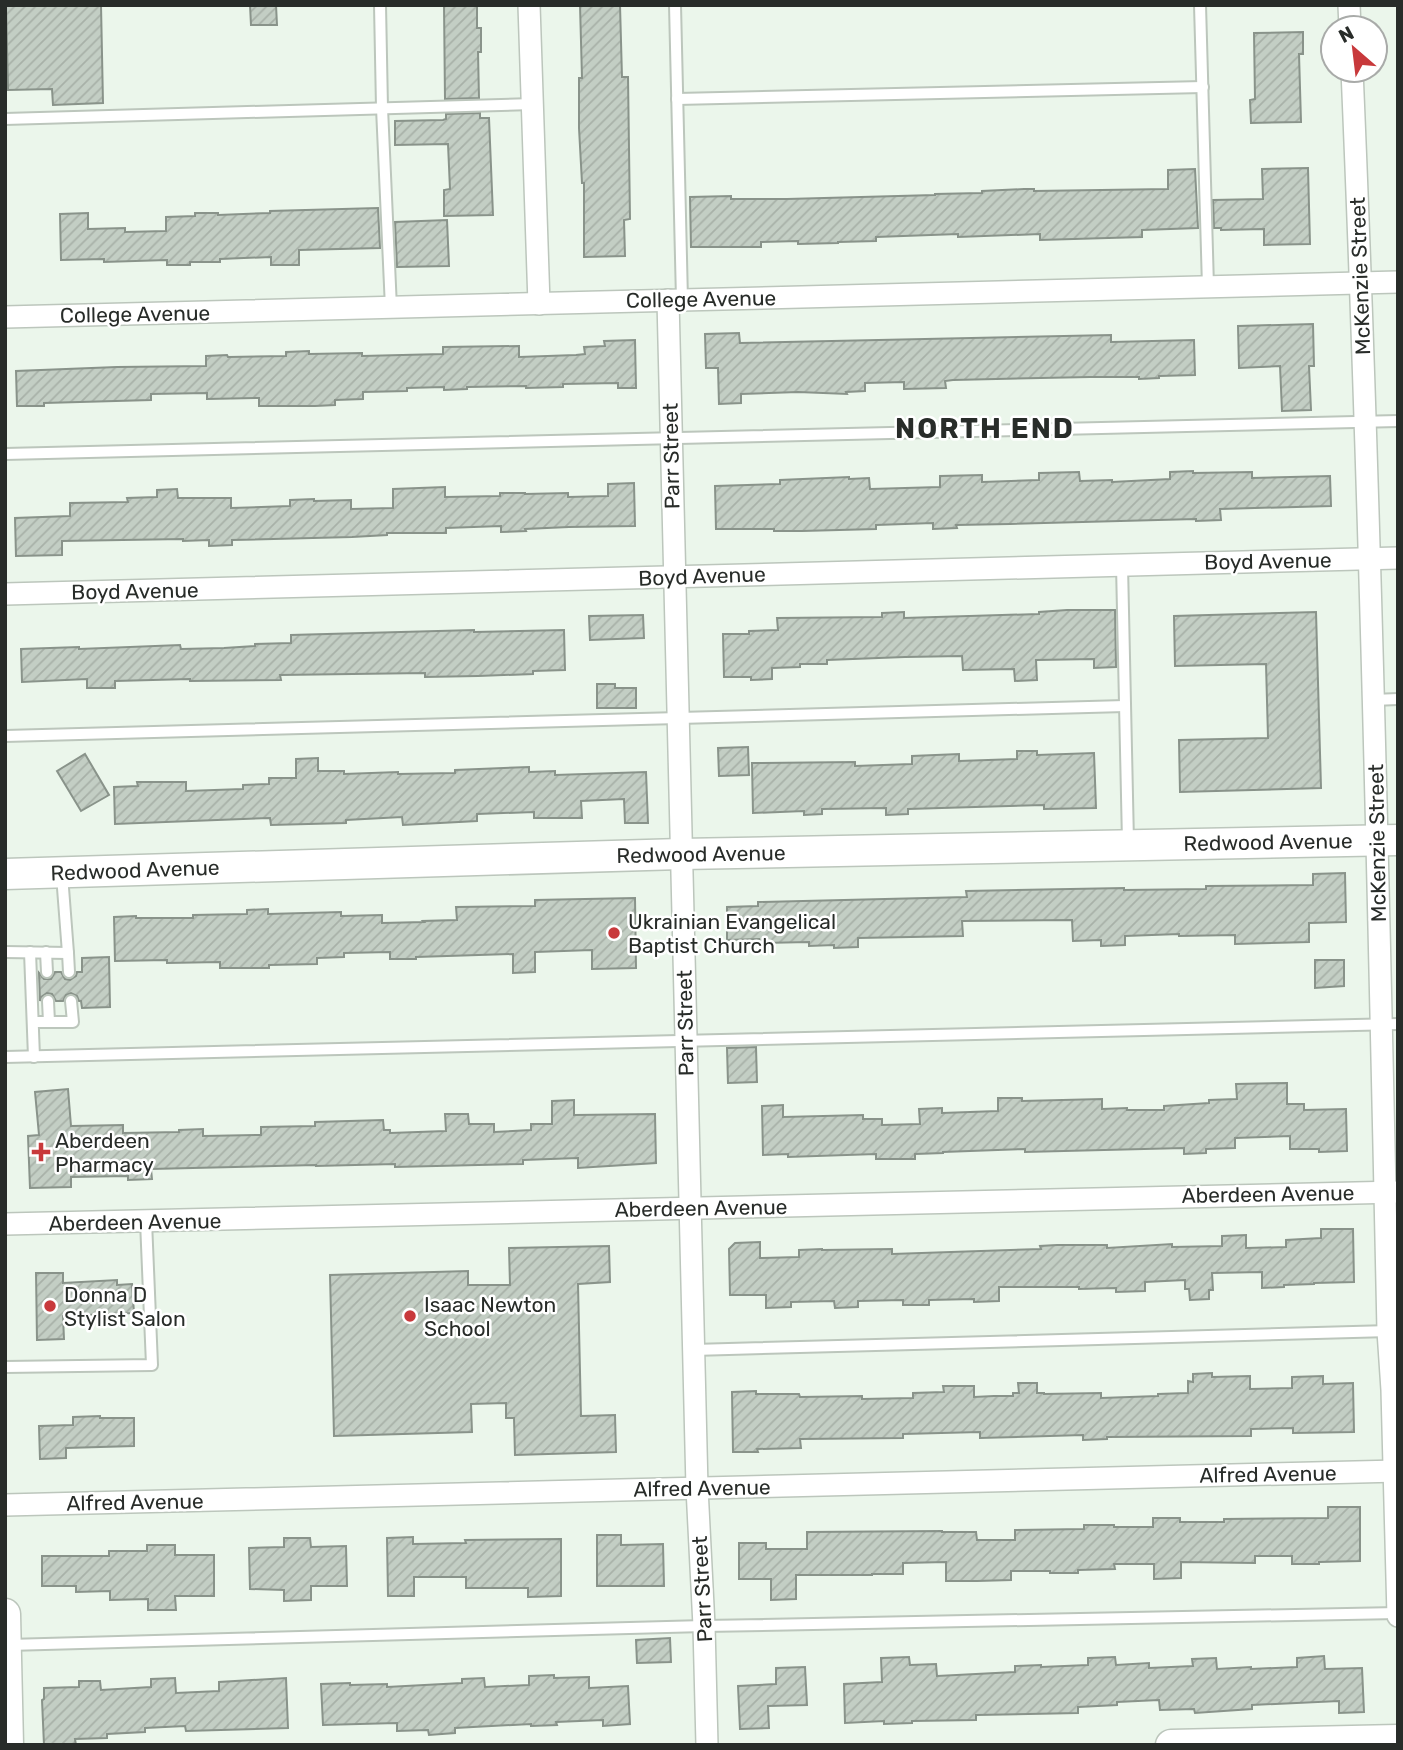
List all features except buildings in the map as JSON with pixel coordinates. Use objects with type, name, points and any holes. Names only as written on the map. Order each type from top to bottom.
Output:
[{"type":"street","points":[[529,5],[539,304]]},
{"type":"street","name":"McKenzie Street","points":[[1353,84],[1362,283],[1373,700],[1387,840],[1392,1390],[1398,1614]]},
{"type":"street","name":"College Avenue","points":[[5,317],[1398,282]]},
{"type":"street","name":"Parr Street","points":[[675,300],[671,438],[696,1488],[705,1626],[706,1745]]},
{"type":"street","name":"Boyd Avenue","points":[[5,594],[1398,558]]},
{"type":"street","name":"Redwood Avenue","points":[[5,874],[681,854],[1387,840]]},
{"type":"street","name":"Aberdeen Avenue","points":[[5,1224],[1392,1192]]},
{"type":"street","name":"Alfred Avenue","points":[[5,1505],[1396,1471]]},
{"type":"street","points":[[5,1614],[8,1745]]},
{"type":"street","points":[[1171,1745],[1398,1740]]},
{"type":"lane","points":[[380,5],[391,308]]},
{"type":"lane","points":[[675,5],[675,300]]},
{"type":"lane","points":[[1200,5],[1208,287]]},
{"type":"lane","points":[[677,99],[1203,87]]},
{"type":"lane","points":[[5,119],[533,104]]},
{"type":"lane","points":[[5,454],[1398,421]]},
{"type":"lane","points":[[1122,565],[1128,845]]},
{"type":"lane","points":[[1373,700],[1398,699]]},
{"type":"lane","points":[[5,736],[1125,706]]},
{"type":"lane","points":[[62,872],[69,972]]},
{"type":"lane","points":[[5,952],[68,953]]},
{"type":"lane","points":[[30,952],[34,1057]]},
{"type":"lane","points":[[46,952],[47,972]]},
{"type":"lane","points":[[48,1001],[49,1022]]},
{"type":"lane","points":[[33,1022],[73,1022],[71,1001]]},
{"type":"lane","points":[[5,1057],[1389,1025]]},
{"type":"lane","points":[[5,1367],[152,1364],[146,1222]]},
{"type":"lane","points":[[693,1350],[1393,1331]]},
{"type":"lane","points":[[6,1645],[705,1626],[1398,1614]]},
{"type":"place","name":"Ukrainian Evangelical Baptist Church","points":[[614,933]]},
{"type":"place","name":"Aberdeen Pharmacy","points":[[41,1152]]},
{"type":"place","name":"Donna D Stylist Salon","points":[[50,1306]]},
{"type":"place","name":"Isaac Newton School","points":[[410,1316]]},
{"type":"district","name":"NORTH END","points":[[985,428]]}]
